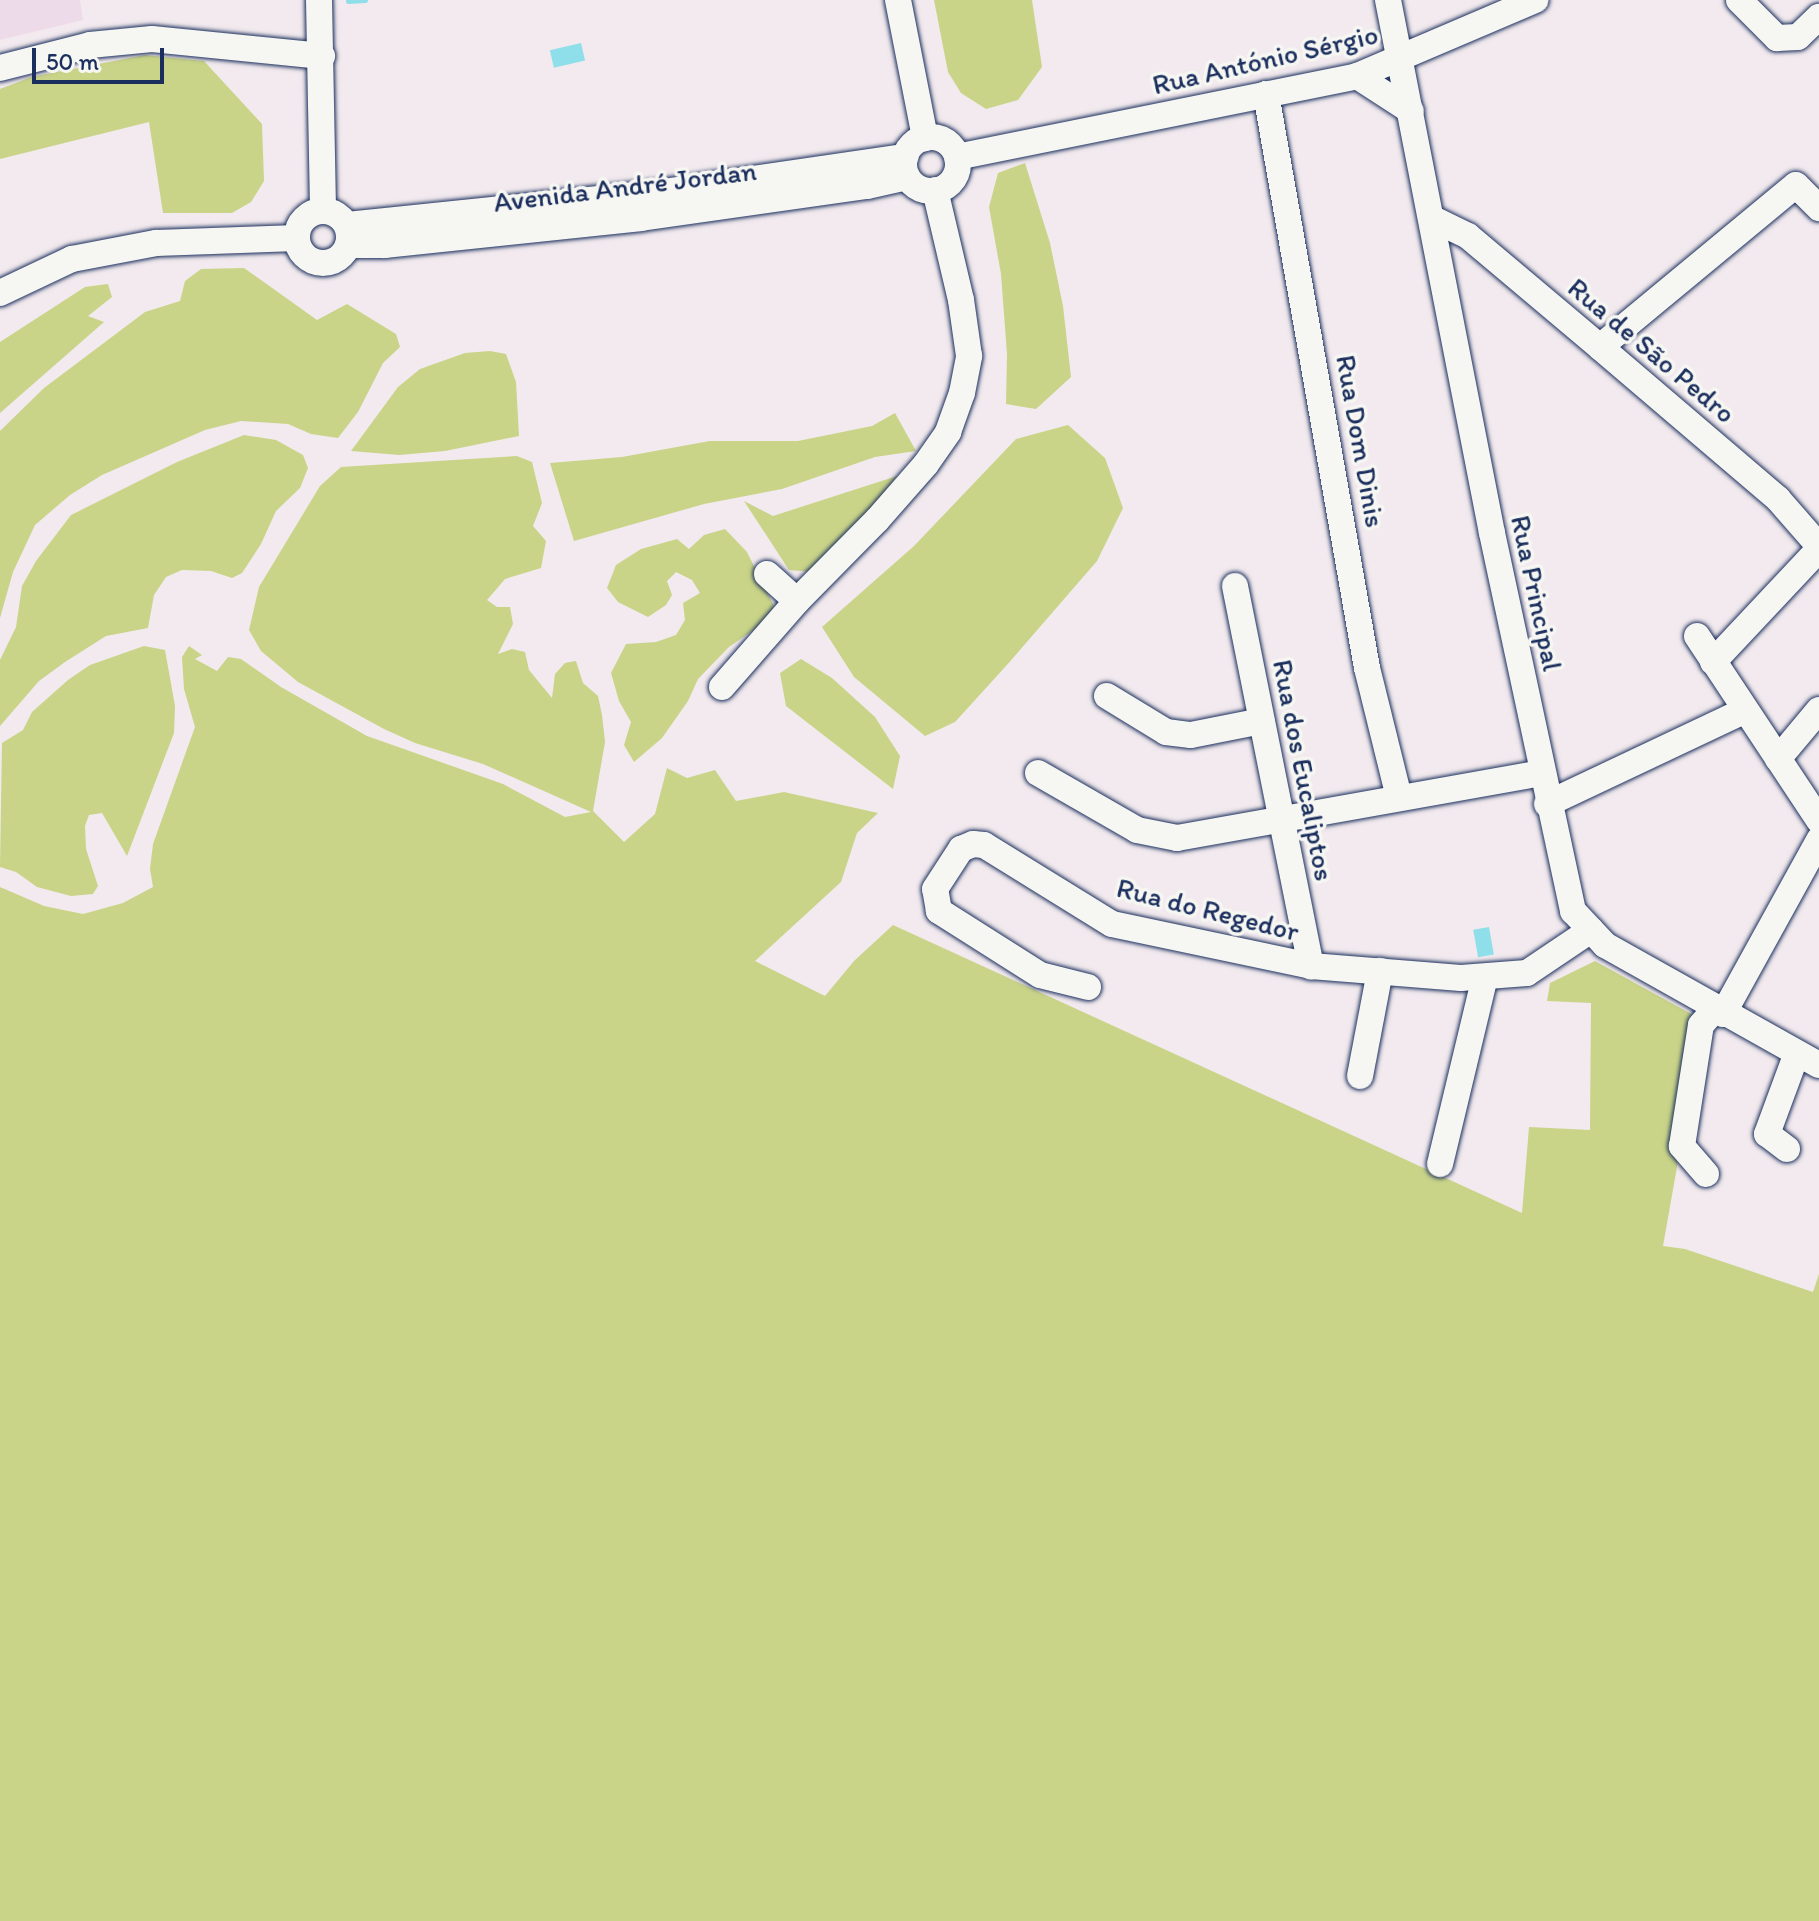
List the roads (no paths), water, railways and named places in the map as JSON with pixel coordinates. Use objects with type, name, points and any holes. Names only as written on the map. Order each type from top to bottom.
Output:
[{"type":"street","points":[[319,0],[323,210]]},
{"type":"street","points":[[898,0],[925,138]]},
{"type":"street","name":"Rua Principal","points":[[1388,0],[1547,804],[1573,911],[1605,945],[1719,1012],[1808,1059]]},
{"type":"street","name":"Rua António Sérgio","points":[[957,157],[1357,76],[1401,60],[1535,0]]},
{"type":"street","points":[[1739,0],[1777,38],[1798,37],[1819,17]]},
{"type":"street","points":[[0,68],[90,45],[152,39],[322,56]]},
{"type":"street","points":[[1357,76],[1411,111]]},
{"type":"street","name":"Rua Dom Dinis","points":[[1266,94],[1367,668],[1399,797]]},
{"type":"street","points":[[925,138],[945,141],[957,157],[953,179],[935,190],[924,190],[906,167],[909,148],[925,138]]},
{"type":"street","name":"Avenida André Jordan","points":[[348,235],[664,192],[906,167]]},
{"type":"street","points":[[1600,347],[1796,185],[1819,208]]},
{"type":"street","points":[[722,687],[797,601],[926,464],[948,432],[962,393],[969,356],[961,300],[935,190]]},
{"type":"street","points":[[323,210],[342,217],[348,235],[335,261],[314,262],[305,256],[297,238],[304,218],[323,210]]},
{"type":"street","name":"Rua de São Pedro","points":[[1431,218],[1468,236],[1600,347],[1778,499],[1819,548]]},
{"type":"street","points":[[0,293],[72,259],[128,248],[156,243],[297,238]]},
{"type":"street","points":[[1713,662],[1819,548]]},
{"type":"street","points":[[767,574],[797,601]]},
{"type":"street","name":"Rua dos Eucaliptos","points":[[1235,586],[1311,966]]},
{"type":"street","points":[[1697,636],[1819,820]]},
{"type":"street","points":[[1107,696],[1166,732],[1191,735],[1262,721]]},
{"type":"street","points":[[1778,759],[1819,710]]},
{"type":"street","points":[[1547,804],[1744,711]]},
{"type":"street","points":[[1038,773],[1137,830],[1177,838],[1541,773]]},
{"type":"street","points":[[1706,1174],[1682,1146],[1701,1025],[1719,1012],[1819,840]]},
{"type":"street","name":"Rua do Regedor","points":[[1088,987],[1040,975],[939,911],[935,889],[961,849],[973,844],[984,845],[1112,924],[1311,966],[1485,977],[1527,973],[1591,930]]},
{"type":"street","points":[[1360,1076],[1380,971]]},
{"type":"street","points":[[1440,1164],[1485,977]]},
{"type":"street","points":[[1787,1149],[1767,1134],[1808,1059]]},
{"type":"water","points":[[581,43],[585,61],[554,68],[550,50]]},
{"type":"water","points":[[1489,927],[1494,955],[1478,957],[1473,930]]},
{"type":"waterway","points":[[348,1],[365,0]]}]
